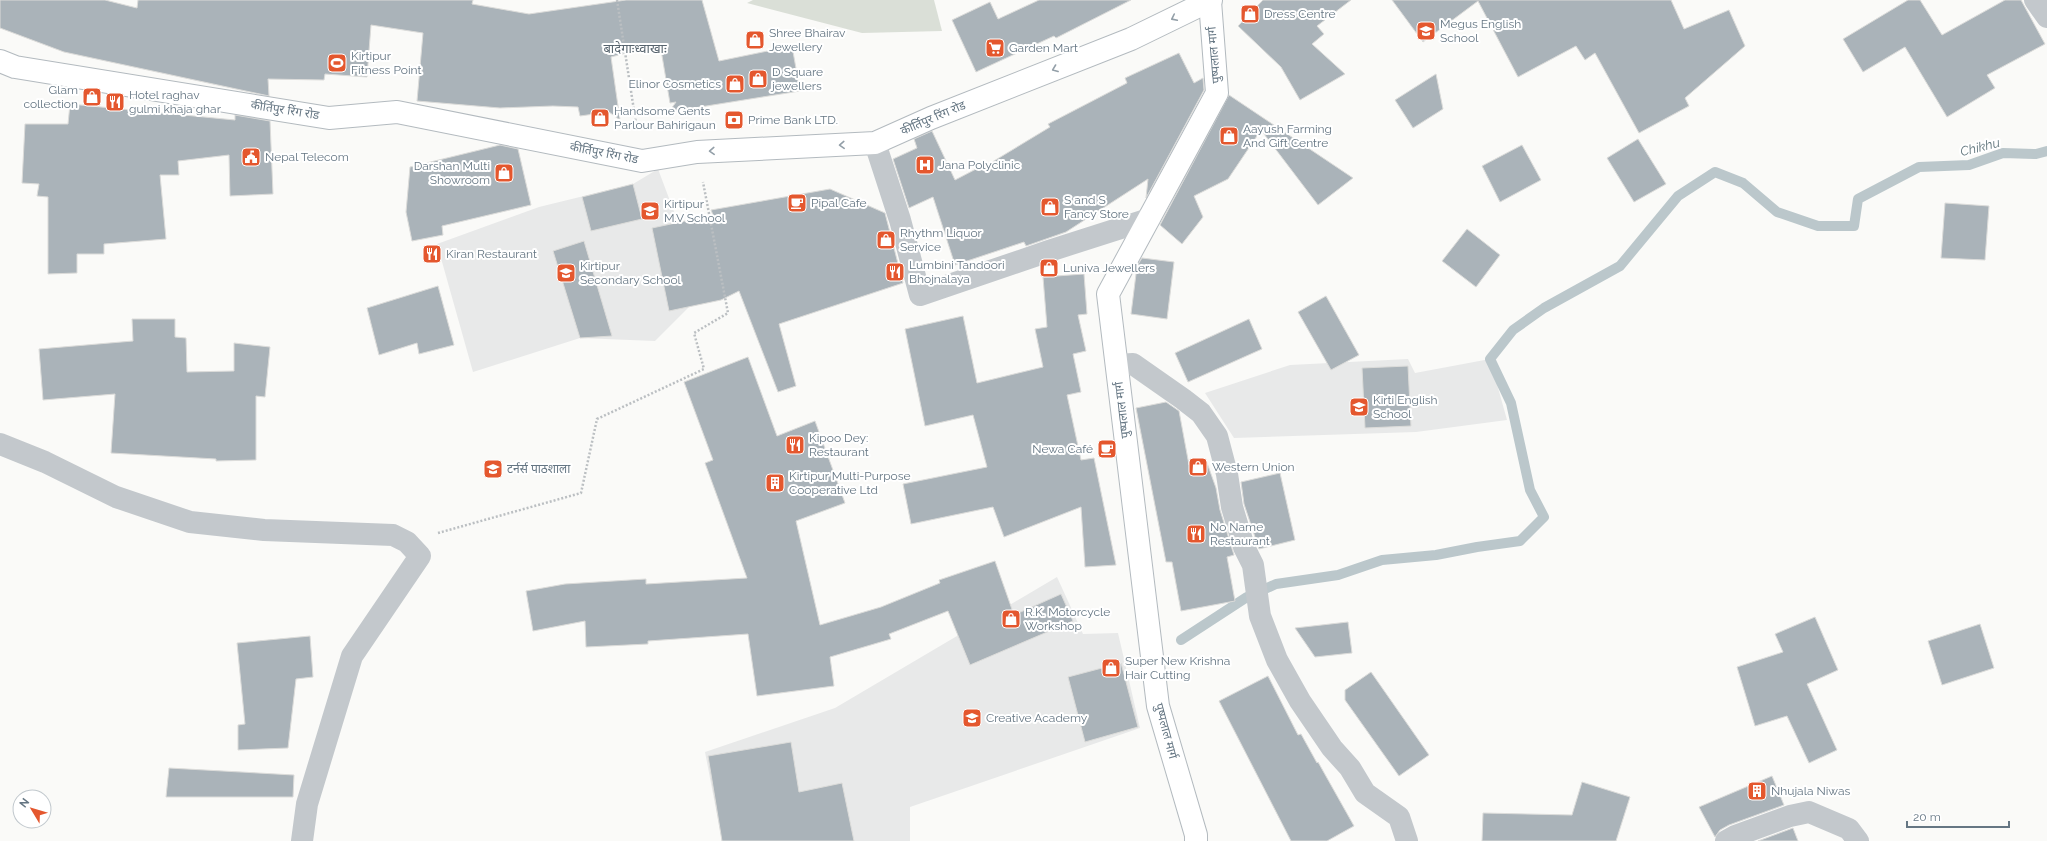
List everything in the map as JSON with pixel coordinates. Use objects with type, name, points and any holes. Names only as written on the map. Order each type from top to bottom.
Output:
[{"type":"street","points":[[2035,0],[2047,17]]},
{"type":"street","name":"कीर्तिपुर रिंग रोड","points":[[0,61],[15,67],[329,118],[397,112],[642,161],[697,152],[874,143],[931,118],[1131,39],[1210,1]]},
{"type":"street","name":"पुष्पलाल मार्ग","points":[[1196,841],[1196,834],[1158,706],[1108,294],[1217,93],[1210,1]]},
{"type":"street","points":[[874,143],[900,220],[920,295],[1149,219]]},
{"type":"street","points":[[1117,365],[1133,364],[1183,399],[1201,413],[1217,436],[1227,474],[1232,507],[1244,547],[1253,565],[1260,616],[1277,660],[1300,701],[1332,748],[1350,768],[1365,793],[1398,817],[1407,841]]},
{"type":"street","points":[[0,444],[45,462],[116,497],[190,522],[264,530],[392,535],[407,542],[420,556],[352,656],[307,804],[302,841]]},
{"type":"street","points":[[1726,841],[1735,836],[1790,816],[1809,812],[1849,829],[1858,841]]},
{"type":"path","points":[[616,0],[642,161]]},
{"type":"path","points":[[407,542],[581,493],[597,419],[704,369],[694,333],[728,313],[697,152]]},
{"type":"shaded area","points":[[753,0],[934,0],[942,31],[862,33],[747,3]]},
{"type":"shaded area","name":"Kirtipur Secondary School","points":[[658,169],[676,217],[694,302],[655,341],[580,338],[473,372],[437,244],[539,207],[633,184]]},
{"type":"shaded area","name":"Kirti English School","points":[[1408,359],[1415,373],[1490,359],[1507,420],[1416,432],[1234,438],[1205,393],[1290,365]]},
{"type":"shaded area","name":"Creative Academy","points":[[1057,577],[1083,634],[1118,633],[1140,728],[910,807],[910,841],[722,841],[705,752],[835,708]]},
{"type":"building","points":[[0,0],[105,0],[137,8],[138,0],[473,0],[472,4],[529,14],[626,0],[702,0],[719,61],[792,46],[800,91],[669,112],[676,102],[670,103],[660,44],[611,57],[620,120],[609,112],[580,116],[578,107],[553,106],[500,108],[417,101],[423,33],[371,25],[367,77],[325,74],[324,80],[268,79],[269,96],[64,52],[0,28]]},
{"type":"building","points":[[1039,0],[1131,0],[1056,38],[1054,36],[976,72],[952,20],[990,2],[998,19]]},
{"type":"building","points":[[1263,0],[1351,0],[1317,26],[1324,34],[1312,44],[1345,74],[1300,100],[1281,67],[1238,26]]},
{"type":"building","points":[[1392,0],[1671,0],[1684,29],[1729,10],[1745,46],[1685,98],[1689,106],[1639,133],[1595,53],[1585,60],[1576,46],[1518,77],[1478,1],[1423,42]]},
{"type":"building","points":[[1908,0],[1920,0],[1942,35],[2005,0],[2021,0],[2045,44],[1987,75],[1995,88],[1947,117],[1905,47],[1863,72],[1843,39]]},
{"type":"building","points":[[1179,53],[1194,83],[1203,78],[1204,90],[1146,198],[1148,179],[1066,232],[1026,246],[1024,242],[955,265],[933,197],[909,208],[893,159],[917,148],[914,139],[932,131],[955,180],[978,168],[979,170],[1050,127],[1048,124],[1127,83],[1125,78]]},
{"type":"building","points":[[1436,74],[1443,109],[1413,128],[1395,100]]},
{"type":"building","points":[[1229,95],[1353,178],[1318,205],[1261,130],[1228,179],[1194,196],[1203,217],[1182,244],[1160,225]]},
{"type":"building","points":[[70,104],[235,120],[235,115],[270,121],[273,194],[230,196],[229,155],[178,161],[179,175],[160,175],[166,239],[104,244],[104,254],[77,254],[77,273],[48,274],[48,197],[37,196],[39,184],[22,183],[25,124],[68,124]]},
{"type":"building","points":[[1638,139],[1666,184],[1634,202],[1607,158]]},
{"type":"building","points":[[500,145],[518,149],[531,205],[442,226],[443,235],[412,241],[406,212],[410,167]]},
{"type":"building","points":[[1522,145],[1541,180],[1500,202],[1482,166]]},
{"type":"building","points":[[633,184],[642,219],[591,231],[582,197]]},
{"type":"building","points":[[830,189],[885,213],[903,283],[779,324],[796,386],[778,392],[739,291],[721,300],[669,311],[652,228],[713,215],[711,210]]},
{"type":"building","points":[[1945,203],[1989,206],[1985,260],[1941,258]]},
{"type":"building","points":[[1467,229],[1500,255],[1476,287],[1442,261]]},
{"type":"building","points":[[584,241],[612,336],[580,338],[553,251]]},
{"type":"building","points":[[1142,258],[1174,262],[1167,319],[1131,314],[1137,266]]},
{"type":"building","points":[[1084,274],[1087,314],[1078,315],[1086,351],[1073,354],[1081,392],[1067,395],[1081,460],[1094,458],[1116,565],[1085,567],[1081,507],[1004,537],[993,507],[911,524],[903,484],[987,467],[973,415],[925,426],[905,329],[963,316],[977,383],[1043,367],[1035,329],[1047,327],[1043,277]]},
{"type":"building","points":[[438,286],[454,345],[419,354],[417,343],[379,355],[367,308]]},
{"type":"building","points":[[1326,296],[1359,355],[1331,370],[1298,312]]},
{"type":"building","points":[[132,319],[175,319],[175,337],[186,338],[187,372],[234,371],[234,343],[270,347],[265,397],[256,396],[256,460],[216,461],[216,459],[111,453],[115,394],[43,400],[39,349],[133,341]]},
{"type":"building","points":[[1249,319],[1262,349],[1188,382],[1175,353]]},
{"type":"building","points":[[748,357],[777,436],[815,421],[845,503],[796,521],[820,625],[881,607],[940,583],[939,580],[995,561],[1014,615],[1061,594],[1073,621],[970,665],[948,611],[889,634],[891,639],[830,657],[834,686],[757,696],[748,634],[648,641],[648,644],[586,647],[585,621],[533,631],[526,591],[565,584],[646,579],[646,584],[747,578],[705,463],[713,460],[684,382]]},
{"type":"building","points":[[1408,366],[1411,426],[1365,428],[1362,368]]},
{"type":"building","points":[[1166,402],[1179,411],[1189,465],[1206,460],[1216,488],[1220,510],[1234,555],[1227,557],[1235,601],[1181,611],[1172,562],[1166,562],[1136,408]]},
{"type":"building","points":[[1280,473],[1295,540],[1259,549],[1244,504],[1241,482]]},
{"type":"building","points":[[1815,617],[1838,670],[1807,684],[1837,750],[1809,763],[1787,716],[1755,726],[1737,667],[1783,652],[1775,634]]},
{"type":"building","points":[[1348,622],[1352,653],[1315,657],[1295,628]]},
{"type":"building","points":[[1980,624],[1994,668],[1942,685],[1928,641]]},
{"type":"building","points":[[310,636],[313,677],[296,679],[288,748],[238,750],[238,725],[245,724],[237,643]]},
{"type":"building","points":[[1121,663],[1138,727],[1085,742],[1068,677]]},
{"type":"building","points":[[1371,672],[1429,755],[1399,776],[1345,700],[1345,690]]},
{"type":"building","points":[[1268,676],[1298,735],[1301,734],[1354,826],[1327,841],[1291,841],[1219,701]]},
{"type":"building","points":[[791,742],[799,792],[842,783],[854,841],[722,841],[708,756]]},
{"type":"building","points":[[169,768],[294,775],[293,797],[166,797]]},
{"type":"building","name":"Nhujala Niwas","points":[[1772,776],[1784,805],[1729,825],[1720,830],[1715,837],[1699,807]]},
{"type":"building","points":[[1582,782],[1630,797],[1616,841],[1482,841],[1483,813],[1572,815]]},
{"type":"building","points":[[1793,828],[1798,841],[1758,841]]},
{"type":"waterway","name":"Chikhu","points":[[1181,640],[1247,597],[1276,584],[1338,575],[1382,560],[1436,555],[1520,541],[1544,517],[1530,490],[1511,403],[1490,359],[1513,330],[1544,308],[1620,266],[1678,196],[1715,172],[1743,183],[1777,212],[1818,226],[1854,226],[1858,199],[1919,167],[1969,165],[2003,153],[2036,154],[2047,151]]},
{"type":"place","name":"Dress Centre","points":[[1250,14]]},
{"type":"place","name":"Megus English School","points":[[1426,31]]},
{"type":"place","name":"Shree Bhairav Jewellery","points":[[755,40]]},
{"type":"place","name":"Garden Mart","points":[[995,48]]},
{"type":"place","name":"Kirtipur Fitness Point","points":[[337,63]]},
{"type":"place","name":"D Square jewellers","points":[[758,79]]},
{"type":"place","name":"Elinor Cosmetics","points":[[735,84]]},
{"type":"place","name":"Glam collection","points":[[92,97]]},
{"type":"place","name":"Hotel raghav gulmi khaja ghar","points":[[115,102]]},
{"type":"place","name":"Handsome Gents Parlour Bahirigaun","points":[[600,118]]},
{"type":"place","name":"Prime Bank LTD.","points":[[734,120]]},
{"type":"place","name":"Aayush Farming And Gift Centre","points":[[1229,136]]},
{"type":"place","name":"Nepal Telecom","points":[[251,157]]},
{"type":"place","name":"Jana Polyclinic","points":[[925,165]]},
{"type":"place","name":"Darshan Multi Showroom","points":[[504,173]]},
{"type":"place","name":"Pipal Cafe","points":[[797,203]]},
{"type":"place","name":"S and S Fancy Store","points":[[1050,207]]},
{"type":"place","name":"Kirtipur M.V School","points":[[650,211]]},
{"type":"place","name":"Rhythm Liquor Service","points":[[886,240]]},
{"type":"place","name":"Kiran Restaurant","points":[[432,254]]},
{"type":"place","name":"Luniva Jewellers","points":[[1049,268]]},
{"type":"place","name":"Lumbini Tandoori Bhojnalaya","points":[[895,272]]},
{"type":"place","name":"Kirtipur Secondary School","points":[[566,273]]},
{"type":"place","name":"Kirti English School","points":[[1359,407]]},
{"type":"place","name":"Kipoo Dey: Restaurant","points":[[795,445]]},
{"type":"place","name":"Newa Café","points":[[1107,449]]},
{"type":"place","name":"Western Union","points":[[1198,467]]},
{"type":"place","name":"टर्नर्स पाठशाला","points":[[493,469]]},
{"type":"place","name":"Kirtipur Multi-Purpose Cooperative Ltd","points":[[775,483]]},
{"type":"place","name":"No Name Restaurant","points":[[1196,534]]},
{"type":"place","name":"R.K. Motorcycle Workshop","points":[[1011,619]]},
{"type":"place","name":"Super New Krishna Hair Cutting","points":[[1111,668]]},
{"type":"place","name":"Creative Academy","points":[[972,718]]},
{"type":"place","name":"Nhujala Niwas","points":[[1757,791]]},
{"type":"district","name":"बादेगाःध्वाखाः","points":[[635,48]]}]
